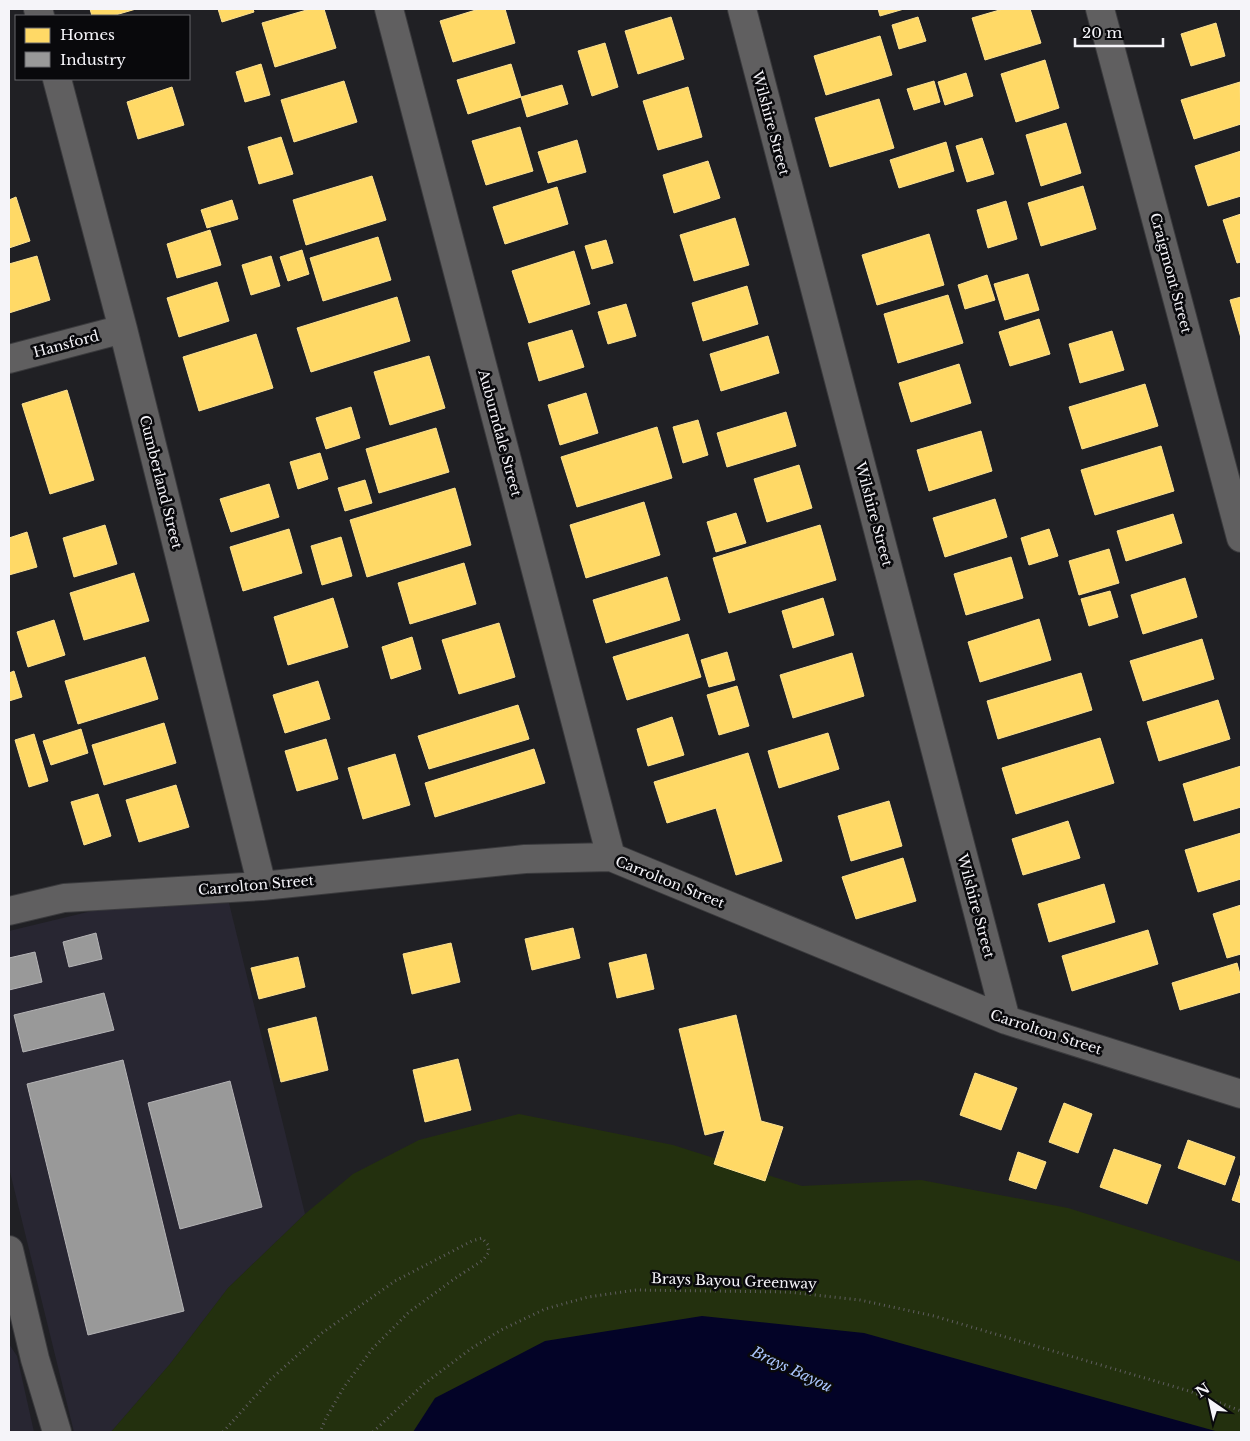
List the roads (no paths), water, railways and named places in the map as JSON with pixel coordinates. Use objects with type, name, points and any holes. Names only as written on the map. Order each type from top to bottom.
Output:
[{"type":"street","name":"Auburndale Street","points":[[389,9],[611,857]]},
{"type":"street","name":"Wilshire Street","points":[[742,9],[1006,1020]]},
{"type":"street","name":"Craigmont Street","points":[[1100,9],[1241,538]]},
{"type":"street","name":"Cumberland Street","points":[[57,80],[123,329],[262,886]]},
{"type":"street","name":"Hansford","points":[[9,359],[123,329]]},
{"type":"street","name":"Carrolton Street","points":[[9,911],[64,898],[262,886],[525,859],[611,857],[1006,1020],[1241,1094]]},
{"type":"street","points":[[9,1255],[35,1359],[57,1432]]},
{"type":"water","name":"Brays Bayou","points":[[702,1316],[864,1333],[1219,1432],[413,1432],[435,1398],[545,1341]]}]
